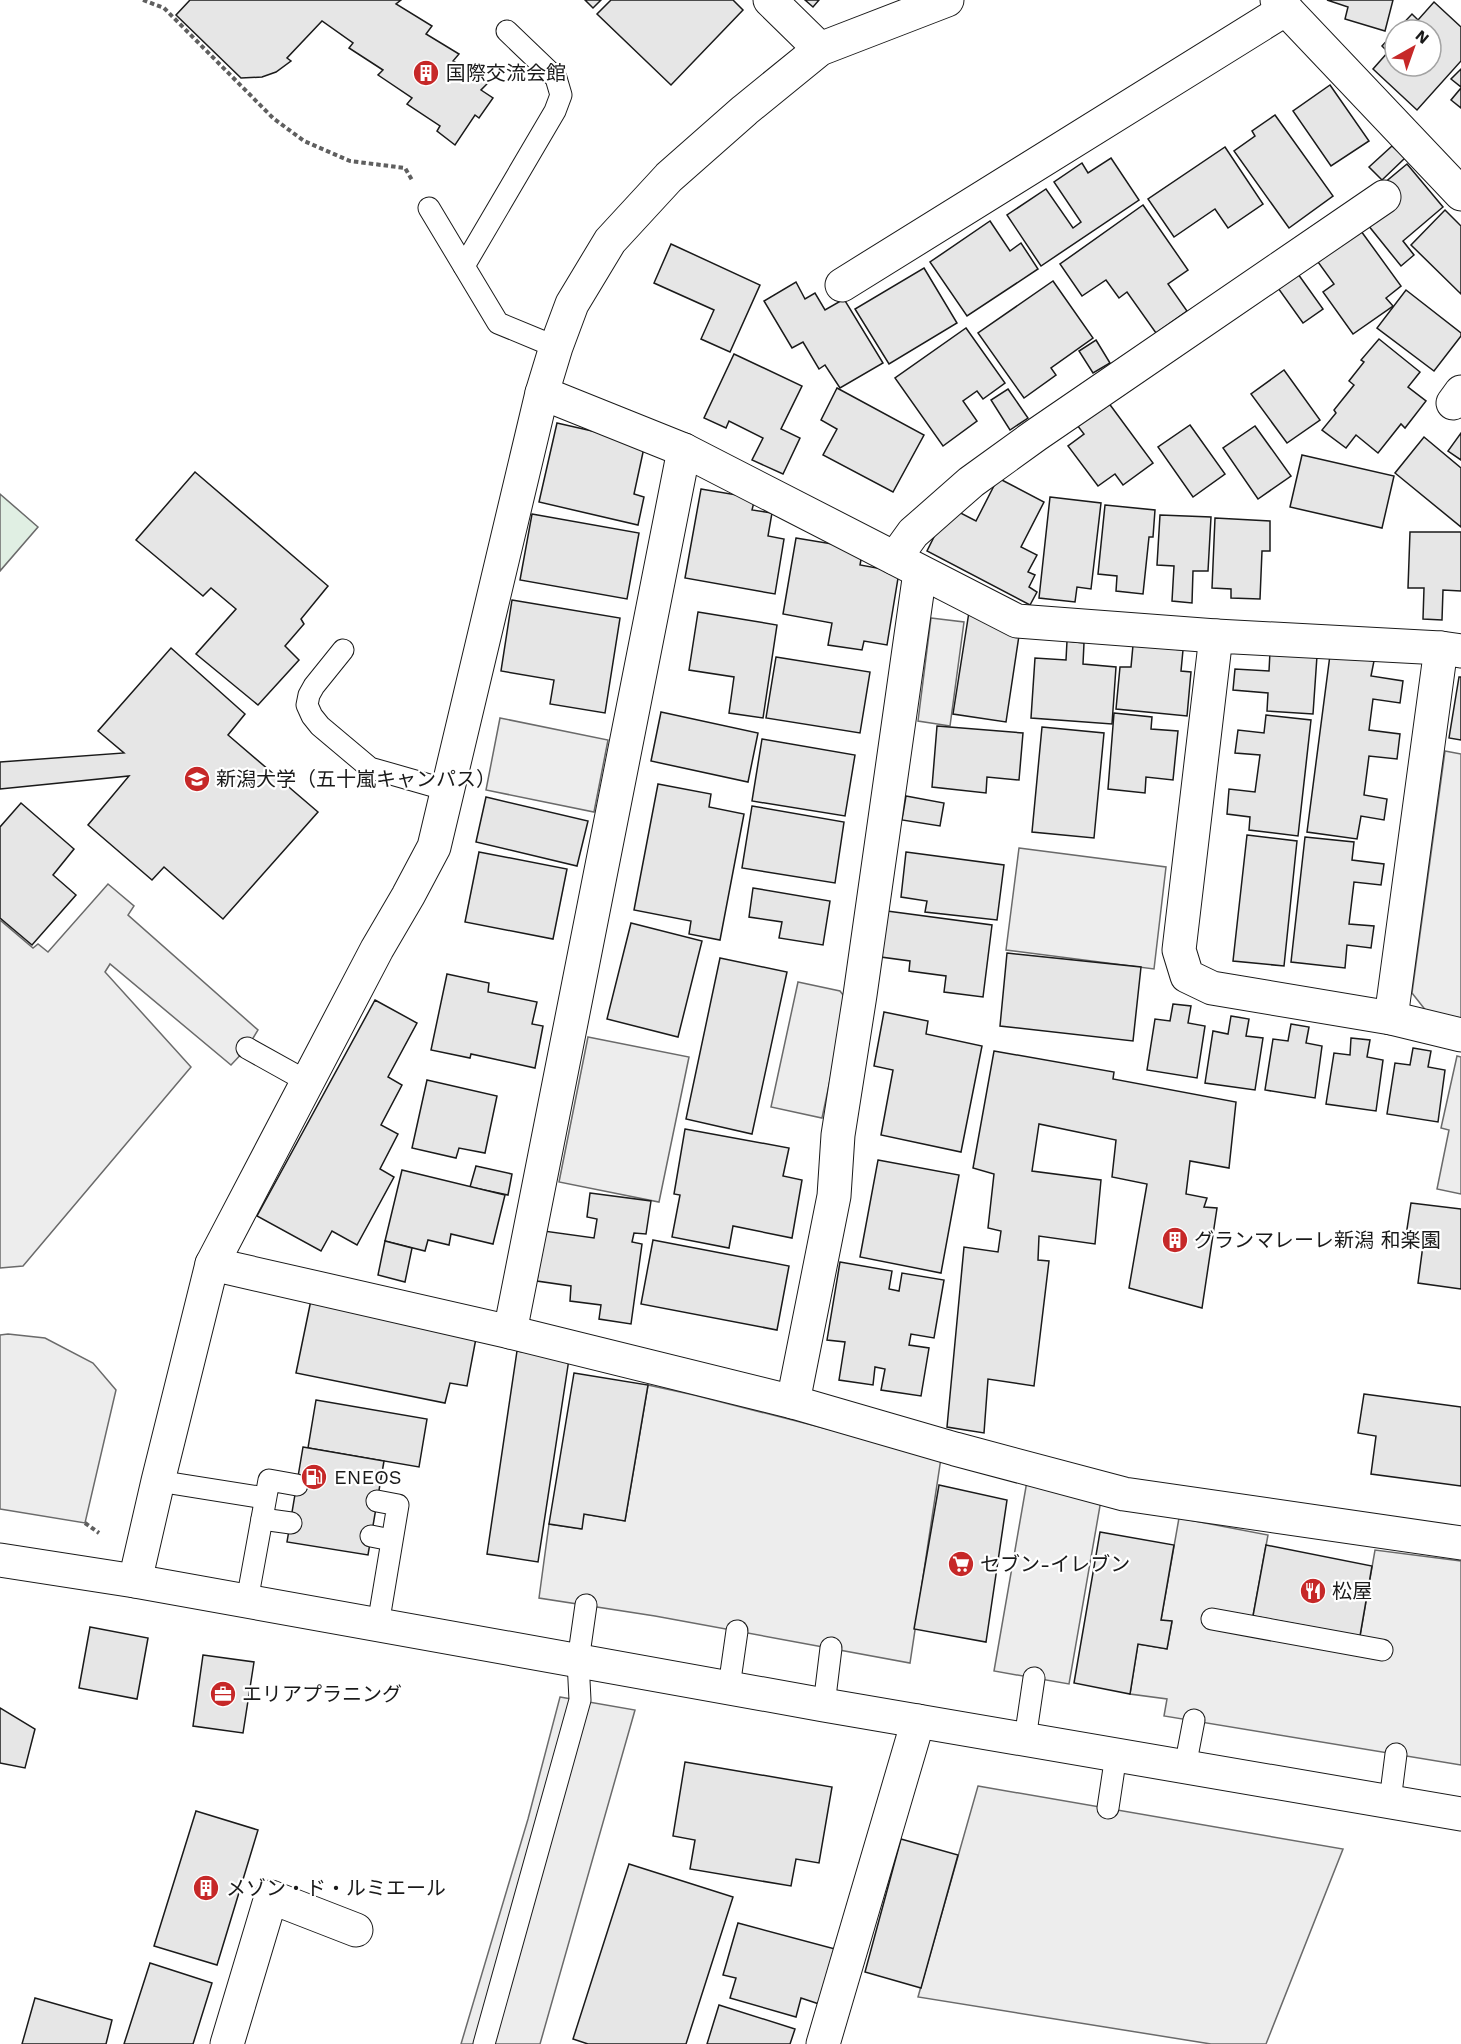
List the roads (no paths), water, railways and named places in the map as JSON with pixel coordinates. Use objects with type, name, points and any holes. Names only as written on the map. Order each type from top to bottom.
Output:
[{"type":"street","points":[[770,0],[820,49]]},
{"type":"street","points":[[135,1581],[212,1264],[377,949],[434,846],[542,393],[572,304],[610,242],[669,177],[745,110],[820,49],[947,0]]},
{"type":"street","points":[[842,285],[1282,5],[1461,194]]},
{"type":"street","points":[[803,1411],[834,1196],[838,1135],[860,995],[907,565],[913,533],[971,482],[1045,428],[1384,197]]},
{"type":"street","points":[[542,393],[684,450],[1017,621],[1451,650],[1414,917],[1391,1018]]},
{"type":"street","points":[[510,1332],[557,1143],[610,778],[684,450]]},
{"type":"street","points":[[1216,636],[1171,920],[1187,976],[1212,988],[1391,1018],[1461,1035]]},
{"type":"street","points":[[212,1264],[510,1332],[672,1381],[803,1411],[1067,1485],[1461,1543]]},
{"type":"street","points":[[0,1560],[135,1581],[824,1705],[1461,1814]]},
{"type":"street","points":[[823,2044],[918,1721]]},
{"type":"street","points":[[227,2044],[271,1897],[356,1930]]},
{"type":"lane","points":[[464,266],[555,111],[561,95],[556,78],[507,30]]},
{"type":"lane","points":[[429,208],[498,323],[556,347]]},
{"type":"lane","points":[[342,650],[309,695],[308,705],[312,716],[320,726],[370,768],[447,790]]},
{"type":"lane","points":[[247,1048],[308,1082]]},
{"type":"lane","points":[[248,1601],[269,1480],[297,1485]]},
{"type":"lane","points":[[158,1481],[264,1509],[291,1524]]},
{"type":"lane","points":[[377,1502],[398,1505],[381,1538],[378,1625]]},
{"type":"lane","points":[[484,2044],[580,1701],[578,1661],[586,1605]]},
{"type":"lane","points":[[1212,1619],[1382,1650]]},
{"type":"lane","points":[[729,1687],[737,1631]]},
{"type":"lane","points":[[824,1705],[831,1648]]},
{"type":"lane","points":[[1025,1739],[1034,1678]]},
{"type":"lane","points":[[1185,1767],[1194,1720]]},
{"type":"lane","points":[[1390,1802],[1396,1754]]},
{"type":"lane","points":[[1108,1808],[1116,1755]]},
{"type":"place","name":"国際交流会館","points":[[426,73]]},
{"type":"place","name":"新潟大学（五十嵐キャンパス）","points":[[197,779]]},
{"type":"place","name":"グランマレーレ新潟 和楽園","points":[[1175,1240]]},
{"type":"place","name":"ENEOS","points":[[314,1477]]},
{"type":"place","name":"セブン-イレブン","points":[[961,1564]]},
{"type":"place","name":"松屋","points":[[1313,1591]]},
{"type":"place","name":"エリアプラニング","points":[[223,1694]]},
{"type":"place","name":"メゾン・ド・ルミエール","points":[[206,1888]]}]
